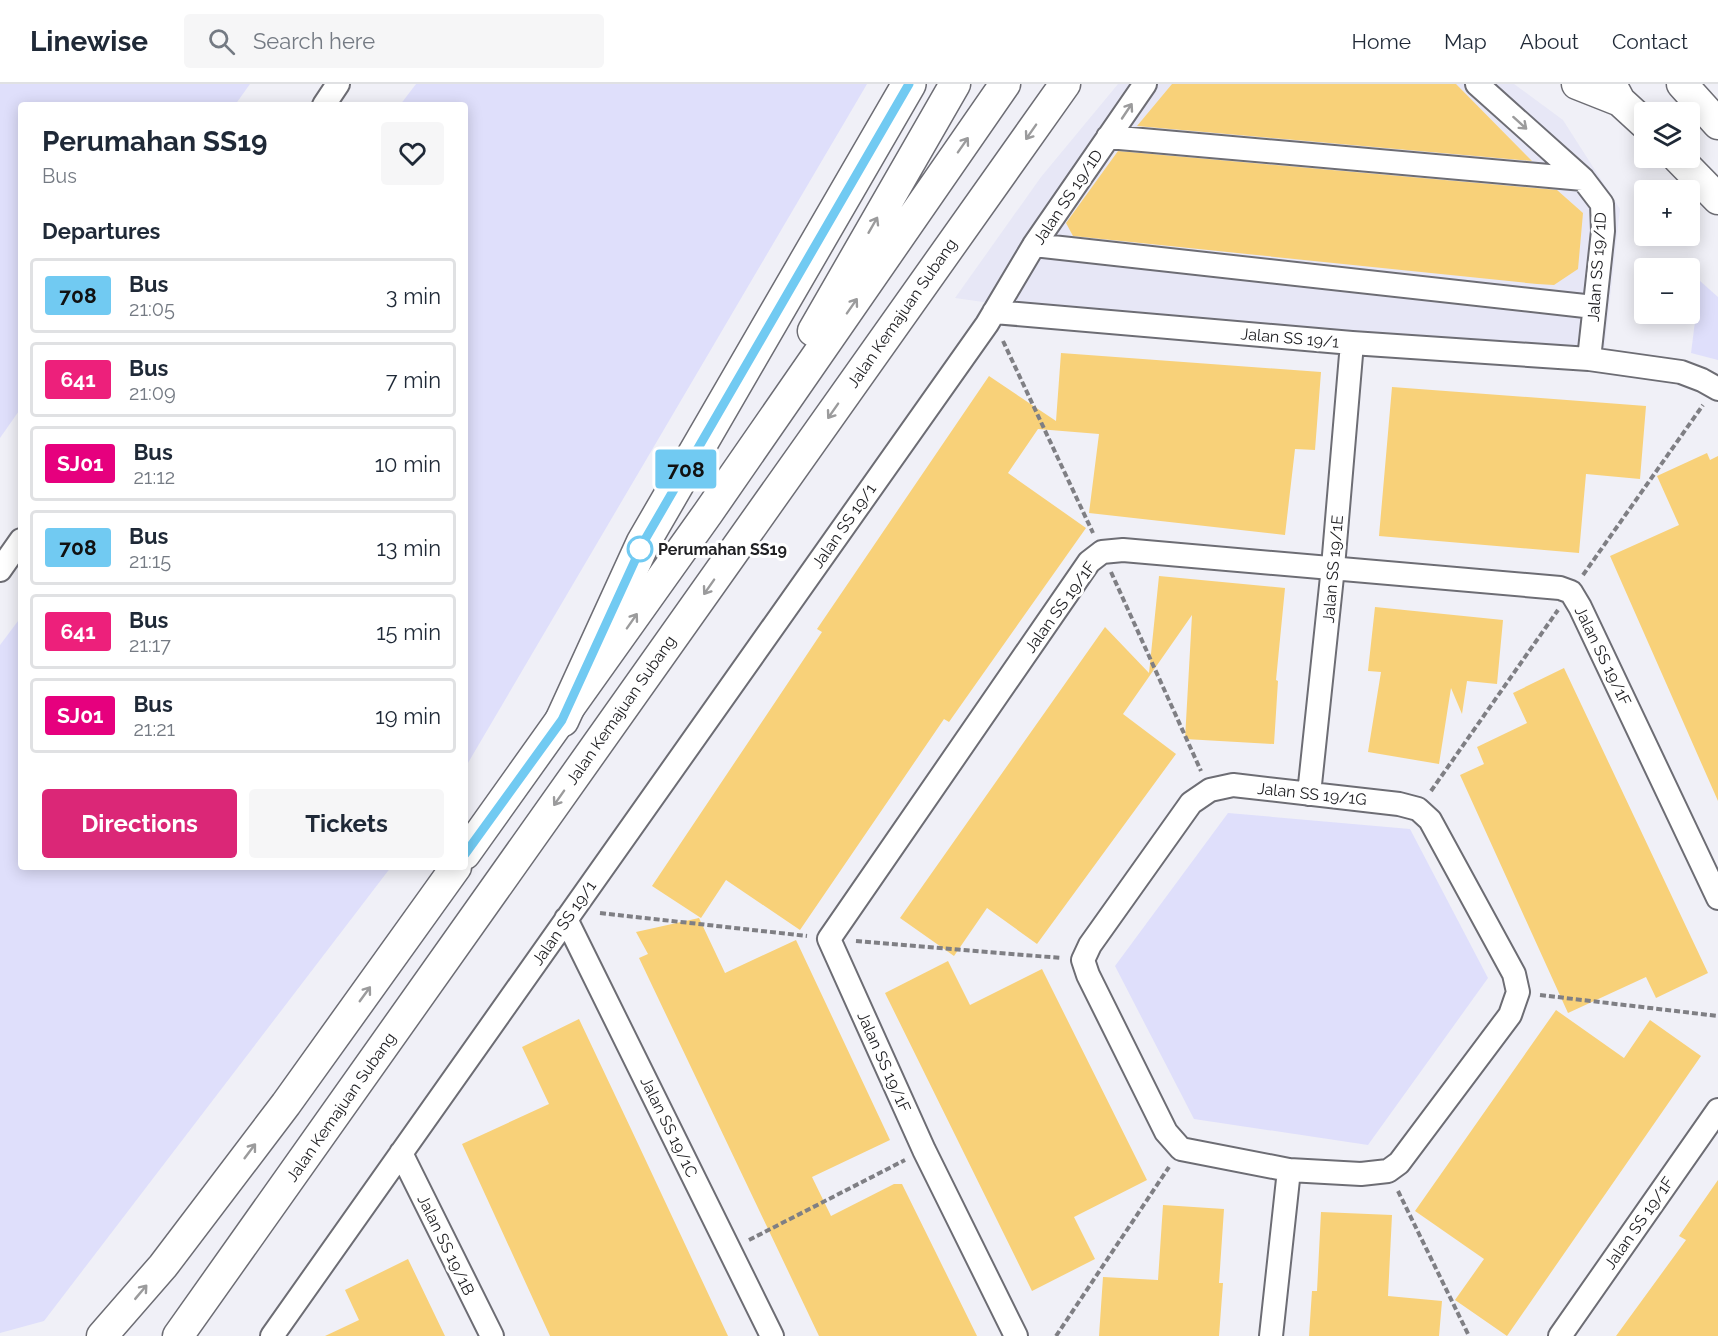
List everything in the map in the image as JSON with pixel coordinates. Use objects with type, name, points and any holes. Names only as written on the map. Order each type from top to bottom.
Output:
[{"type":"highway","points":[[562,720],[643,543],[909,84]]},
{"type":"main road","points":[[708,513],[955,84]]},
{"type":"main road","points":[[468,850],[708,513],[1005,84]]},
{"type":"main road","name":"Jalan Kemajuan Subang","points":[[178,1336],[1065,84]]},
{"type":"main road","points":[[1577,84],[1616,93],[1634,112]]},
{"type":"main road","points":[[1682,84],[1718,124]]},
{"type":"main road","points":[[1688,168],[1718,199]]},
{"type":"main road","points":[[102,1336],[163,1266],[286,1104],[454,870]]},
{"type":"street","points":[[326,102],[338,84]]},
{"type":"street","name":"Jalan SS 19/1D","points":[[994,312],[1034,245],[1145,84]]},
{"type":"street","name":"Jalan SS 19/1D","points":[[1477,84],[1583,179],[1602,204],[1602,231],[1589,359]]},
{"type":"street","points":[[1108,138],[1583,179]]},
{"type":"street","points":[[1034,245],[1594,308]]},
{"type":"street","name":"Jalan SS 19/1","points":[[272,1336],[994,312],[1352,343],[1589,359],[1681,372],[1718,389]]},
{"type":"street","name":"Jalan SS 19/1E","points":[[1309,794],[1334,567],[1352,343]]},
{"type":"street","points":[[1,567],[18,544]]},
{"type":"street","name":"Jalan SS 19/1F","points":[[1016,1336],[924,1150],[829,939],[1089,562],[1102,552],[1123,550],[1334,567],[1560,588],[1570,592],[1580,607],[1718,898]]},
{"type":"street","name":"Jalan SS 19/1G","points":[[1181,1149],[1166,1132],[1088,975],[1083,960],[1089,945],[1191,803],[1210,790],[1233,785],[1400,804],[1418,809],[1430,820],[1514,974],[1518,992]]},
{"type":"street","name":"Jalan SS 19/1C","points":[[566,919],[772,1336]]},
{"type":"street","points":[[1181,1149],[1289,1170],[1361,1174],[1388,1172],[1399,1163],[1510,1015],[1518,992]]},
{"type":"street","name":"Jalan SS 19/1F","points":[[1560,1336],[1718,1110]]},
{"type":"street","name":"Jalan SS 19/1B","points":[[401,1154],[492,1336]]},
{"type":"street","points":[[1271,1336],[1289,1170]]},
{"type":"path","points":[[1518,992],[1718,1016]]},
{"type":"path","points":[[1056,1336],[1181,1149]]},
{"type":"path","points":[[730,1250],[924,1150]]},
{"type":"path","points":[[1388,1172],[1469,1336]]},
{"type":"shaded area","points":[[0,84],[250,84],[237,102],[18,102],[18,412],[0,438]]},
{"type":"shaded area","points":[[416,84],[867,84],[468,763],[468,102],[402,102]]},
{"type":"shaded area","points":[[1118,84],[1514,84],[1563,120],[1620,209],[1602,371],[1342,354],[955,298],[1041,177]]},
{"type":"shaded area","points":[[1700,281],[1718,297],[1718,360],[1691,353],[1695,324],[1700,324]]},
{"type":"shaded area","points":[[18,621],[18,870],[389,870],[44,1321],[0,1333],[0,645]]},
{"type":"shaded area","points":[[1228,813],[1410,829],[1488,978],[1368,1145],[1194,1119],[1115,966]]},
{"type":"building","points":[[1172,84],[1456,84],[1532,161],[1137,126]]},
{"type":"building","points":[[1118,151],[1557,190],[1583,213],[1578,269],[1554,285],[1537,284],[1073,236],[1066,223]]},
{"type":"building","points":[[1061,353],[1321,372],[1315,450],[1295,449],[1285,535],[1089,513],[1099,434],[1038,429],[1008,473],[1086,528],[949,722],[944,719],[800,930],[726,880],[701,918],[652,886],[822,632],[817,629],[989,376],[1056,421]]},
{"type":"building","points":[[1392,387],[1646,406],[1640,479],[1586,474],[1579,553],[1379,536]]},
{"type":"building","points":[[1707,453],[1710,460],[1718,456],[1718,801],[1610,556],[1679,525],[1657,476]]},
{"type":"building","points":[[1159,576],[1285,588],[1276,680],[1278,681],[1274,744],[1185,739],[1192,615],[1123,714],[1176,754],[1037,944],[987,908],[954,956],[900,918],[1105,627],[1149,673]]},
{"type":"building","points":[[1375,607],[1503,620],[1497,684],[1467,681],[1462,714],[1451,688],[1439,764],[1368,752],[1381,672],[1368,671]]},
{"type":"building","points":[[1564,668],[1708,973],[1656,998],[1646,977],[1568,1013],[1460,775],[1484,764],[1477,747],[1527,723],[1513,693]]},
{"type":"building","points":[[699,918],[725,973],[796,940],[890,1140],[812,1177],[831,1216],[894,1184],[902,1184],[977,1336],[819,1336],[639,958],[648,954],[636,932]]},
{"type":"building","points":[[948,961],[970,1005],[1042,969],[1147,1180],[1074,1217],[1095,1259],[1032,1291],[885,993]]},
{"type":"building","points":[[1556,1010],[1624,1058],[1650,1020],[1701,1056],[1507,1336],[1455,1300],[1484,1259],[1415,1211]]},
{"type":"building","points":[[579,1019],[728,1336],[550,1336],[462,1144],[549,1104],[522,1047]]},
{"type":"building","points":[[1718,1180],[1718,1336],[1616,1336],[1686,1240],[1679,1236]]},
{"type":"building","points":[[1163,1205],[1224,1209],[1219,1283],[1223,1283],[1219,1336],[1099,1336],[1103,1277],[1158,1280]]},
{"type":"building","points":[[1321,1212],[1392,1215],[1388,1296],[1442,1301],[1439,1336],[1309,1336],[1312,1291],[1317,1291]]},
{"type":"building","points":[[408,1259],[445,1336],[325,1336],[359,1320],[345,1290]]},
{"type":"bus line","name":"708","points":[[468,850],[562,720],[643,543],[909,84]]},
{"type":"place","name":"Perumahan SS19","points":[[640,549]]}]
